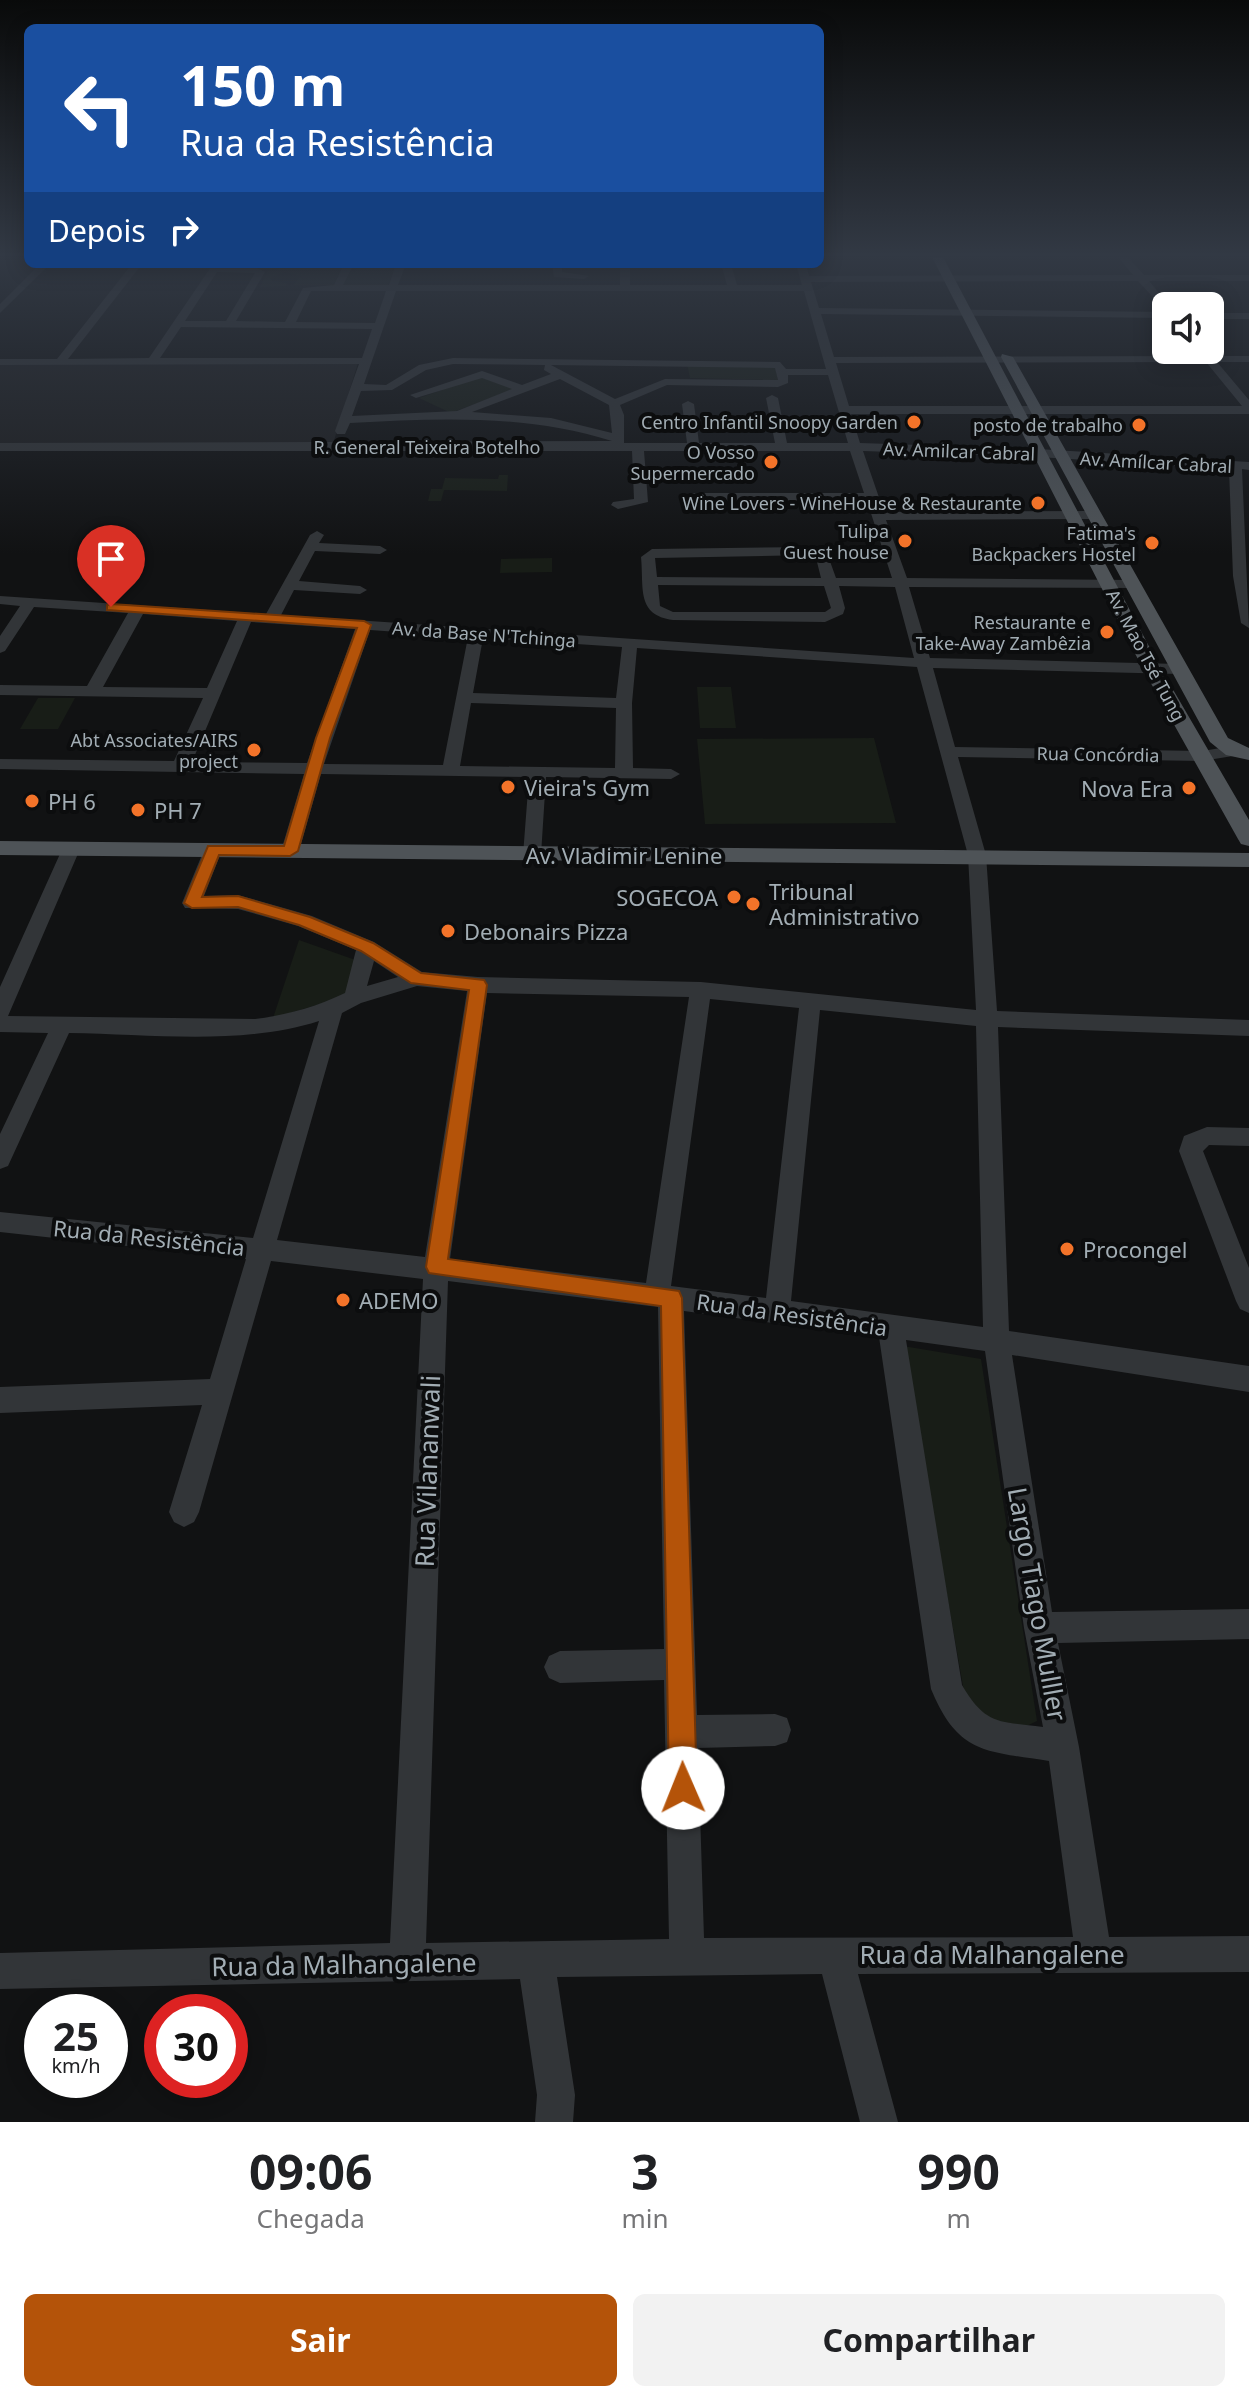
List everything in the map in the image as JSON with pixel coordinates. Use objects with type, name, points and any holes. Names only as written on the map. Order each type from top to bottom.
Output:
[{"type":"main road","name":"Av. Mao Tsé Tung","points":[[987,356],[1152,669],[1249,839]]},
{"type":"main road","name":"Av. Mao Tsé Tung","points":[[1007,356],[1220,742],[1241,752]]},
{"type":"main road","name":"Av. Vladimir Lenine","points":[[0,848],[1249,860]]},
{"type":"street","points":[[60,362],[65,356]]},
{"type":"street","points":[[152,362],[156,356]]},
{"type":"street","points":[[334,447],[369,356]]},
{"type":"street","name":"Largo Tiago Mulller","points":[[829,356],[855,447],[901,583],[977,855],[987,1019],[996,1339],[1039,1628],[1063,1747],[987,1735],[965,1721],[947,1689],[891,1327]]},
{"type":"street","points":[[784,372],[832,366],[989,360],[1000,356]]},
{"type":"street","points":[[1224,356],[1249,359]]},
{"type":"street","points":[[0,362],[367,361]]},
{"type":"street","points":[[662,362],[665,382]]},
{"type":"street","points":[[388,388],[403,377],[438,363],[773,362],[780,365],[784,372],[784,381],[774,385],[665,382],[608,413],[566,424]]},
{"type":"street","points":[[538,363],[560,375],[608,413],[618,443]]},
{"type":"street","points":[[1213,364],[1249,408]]},
{"type":"street","points":[[358,387],[388,388],[416,395],[482,374],[522,389]]},
{"type":"street","points":[[455,414],[560,375]]},
{"type":"street","points":[[415,416],[416,395]]},
{"type":"street","points":[[772,398],[782,447]]},
{"type":"street","points":[[688,404],[694,448]]},
{"type":"street","points":[[844,410],[1249,408]]},
{"type":"street","points":[[346,420],[455,414],[522,417],[566,424],[618,443]]},
{"type":"street","name":"R. General Teixeira Botelho","points":[[0,447],[618,443],[638,447],[694,448],[855,447]]},
{"type":"street","points":[[618,505],[641,502],[638,447]]},
{"type":"street","name":"Av. Amilcar Cabral","points":[[855,447],[1038,453],[1064,457]]},
{"type":"street","name":"Av. Amílcar Cabral","points":[[1064,457],[1242,465]]},
{"type":"street","points":[[1242,465],[1240,576],[1249,623]]},
{"type":"street","points":[[689,497],[871,497]]},
{"type":"street","points":[[878,516],[1093,515]]},
{"type":"street","points":[[811,551],[822,556],[838,608],[836,614],[755,634],[660,614],[653,607],[653,581],[648,557],[657,552],[811,551]]},
{"type":"street","points":[[300,566],[375,556]]},
{"type":"street","points":[[300,566],[358,590],[300,566]]},
{"type":"street","points":[[271,619],[300,566]]},
{"type":"street","points":[[653,581],[1133,584]]},
{"type":"street","name":"Av. da Base N'Tchinga","points":[[0,600],[630,645],[755,634],[921,663],[1179,669]]},
{"type":"street","points":[[0,648],[30,602]]},
{"type":"street","points":[[93,691],[138,609]]},
{"type":"street","points":[[181,766],[246,617]]},
{"type":"street","points":[[290,851],[344,675],[364,625]]},
{"type":"street","points":[[451,769],[476,632]]},
{"type":"street","points":[[624,772],[624,703],[630,645]]},
{"type":"street","points":[[0,690],[212,693]]},
{"type":"street","points":[[465,698],[624,703]]},
{"type":"street","name":"Rua Concórdia","points":[[946,752],[1202,756],[1241,752]]},
{"type":"street","points":[[0,764],[671,774]]},
{"type":"street","points":[[532,855],[538,771]]},
{"type":"street","points":[[0,1011],[71,849]]},
{"type":"street","points":[[213,850],[192,903],[238,902],[305,921],[367,947],[417,979]]},
{"type":"street","points":[[184,1512],[262,1248],[344,1002],[367,947]]},
{"type":"street","points":[[0,1024],[255,1027],[286,1023],[417,979],[478,985],[701,990],[987,1019],[1249,1028]]},
{"type":"street","name":"Rua Vilananwali","points":[[407,1961],[436,1267],[478,985]]},
{"type":"street","points":[[687,1956],[680,1664],[664,1297],[701,990]]},
{"type":"street","points":[[777,1311],[810,1001]]},
{"type":"street","points":[[0,1159],[62,1025]]},
{"type":"street","points":[[1249,1137],[1207,1136],[1192,1143],[1193,1162],[1249,1301]]},
{"type":"street","name":"Rua da Resistência","points":[[0,1222],[436,1267],[996,1339],[1249,1379]]},
{"type":"street","points":[[0,1400],[222,1391]]},
{"type":"street","points":[[1039,1628],[1249,1624]]},
{"type":"street","points":[[560,1667],[680,1664]]},
{"type":"street","points":[[682,1732],[775,1730]]},
{"type":"street","points":[[1063,1747],[1093,1953]]},
{"type":"street","points":[[835,1954],[879,2122]]},
{"type":"street","name":"Rua da Malhangalene","points":[[0,1971],[407,1961],[536,1961],[571,1957],[1249,1954]]},
{"type":"street","points":[[536,1961],[556,2095],[554,2122]]},
{"type":"shaded area","points":[[0,363],[358,363],[332,447],[0,446]]},
{"type":"shaded area","points":[[687,364],[775,364],[778,380],[690,378]]},
{"type":"shaded area","points":[[485,375],[517,388],[451,413],[419,398]]},
{"type":"shaded area","points":[[499,475],[508,475],[507,491],[444,490],[441,501],[428,501],[431,489],[442,489],[445,478],[498,479]]},
{"type":"shaded area","points":[[552,558],[552,572],[500,573],[501,559]]},
{"type":"shaded area","points":[[697,687],[731,687],[736,728],[700,728]]},
{"type":"shaded area","points":[[38,698],[75,698],[58,729],[20,729]]},
{"type":"shaded area","points":[[874,738],[896,823],[705,824],[697,739]]},
{"type":"shaded area","points":[[299,940],[361,962],[344,997],[273,1018]]},
{"type":"shaded area","points":[[903,1346],[981,1359],[1037,1721],[1014,1732],[975,1724],[963,1686]]},
{"type":"place","name":"Centro Infantil Snoopy Garden","points":[[914,422]]},
{"type":"place","name":"posto de trabalho","points":[[1139,425]]},
{"type":"place","name":"O Vosso Supermercado","points":[[771,462]]},
{"type":"place","name":"Wine Lovers - WineHouse & Restaurante","points":[[1038,503]]},
{"type":"place","name":"Tulipa Guest house","points":[[905,541]]},
{"type":"place","name":"Fatima's Backpackers Hostel","points":[[1152,543]]},
{"type":"place","name":"Restaurante e Take-Away Zambêzia","points":[[1107,632]]},
{"type":"place","name":"Abt Associates/AIRS project","points":[[254,750]]},
{"type":"place","name":"Vieira's Gym","points":[[508,787]]},
{"type":"place","name":"Nova Era","points":[[1189,788]]},
{"type":"place","name":"PH 6","points":[[32,801]]},
{"type":"place","name":"PH 7","points":[[138,810]]},
{"type":"place","name":"SOGECOA","points":[[734,897]]},
{"type":"place","name":"Tribunal Administrativo","points":[[753,904]]},
{"type":"place","name":"Debonairs Pizza","points":[[448,931]]},
{"type":"place","name":"Procongel","points":[[1067,1249]]},
{"type":"place","name":"ADEMO","points":[[343,1300]]},
{"type":"route","points":[[111,607],[364,625],[323,738],[290,851],[213,850],[192,903],[238,902],[305,921],[367,947],[417,979],[478,985],[436,1267],[671,1298],[683,1788]]}]
